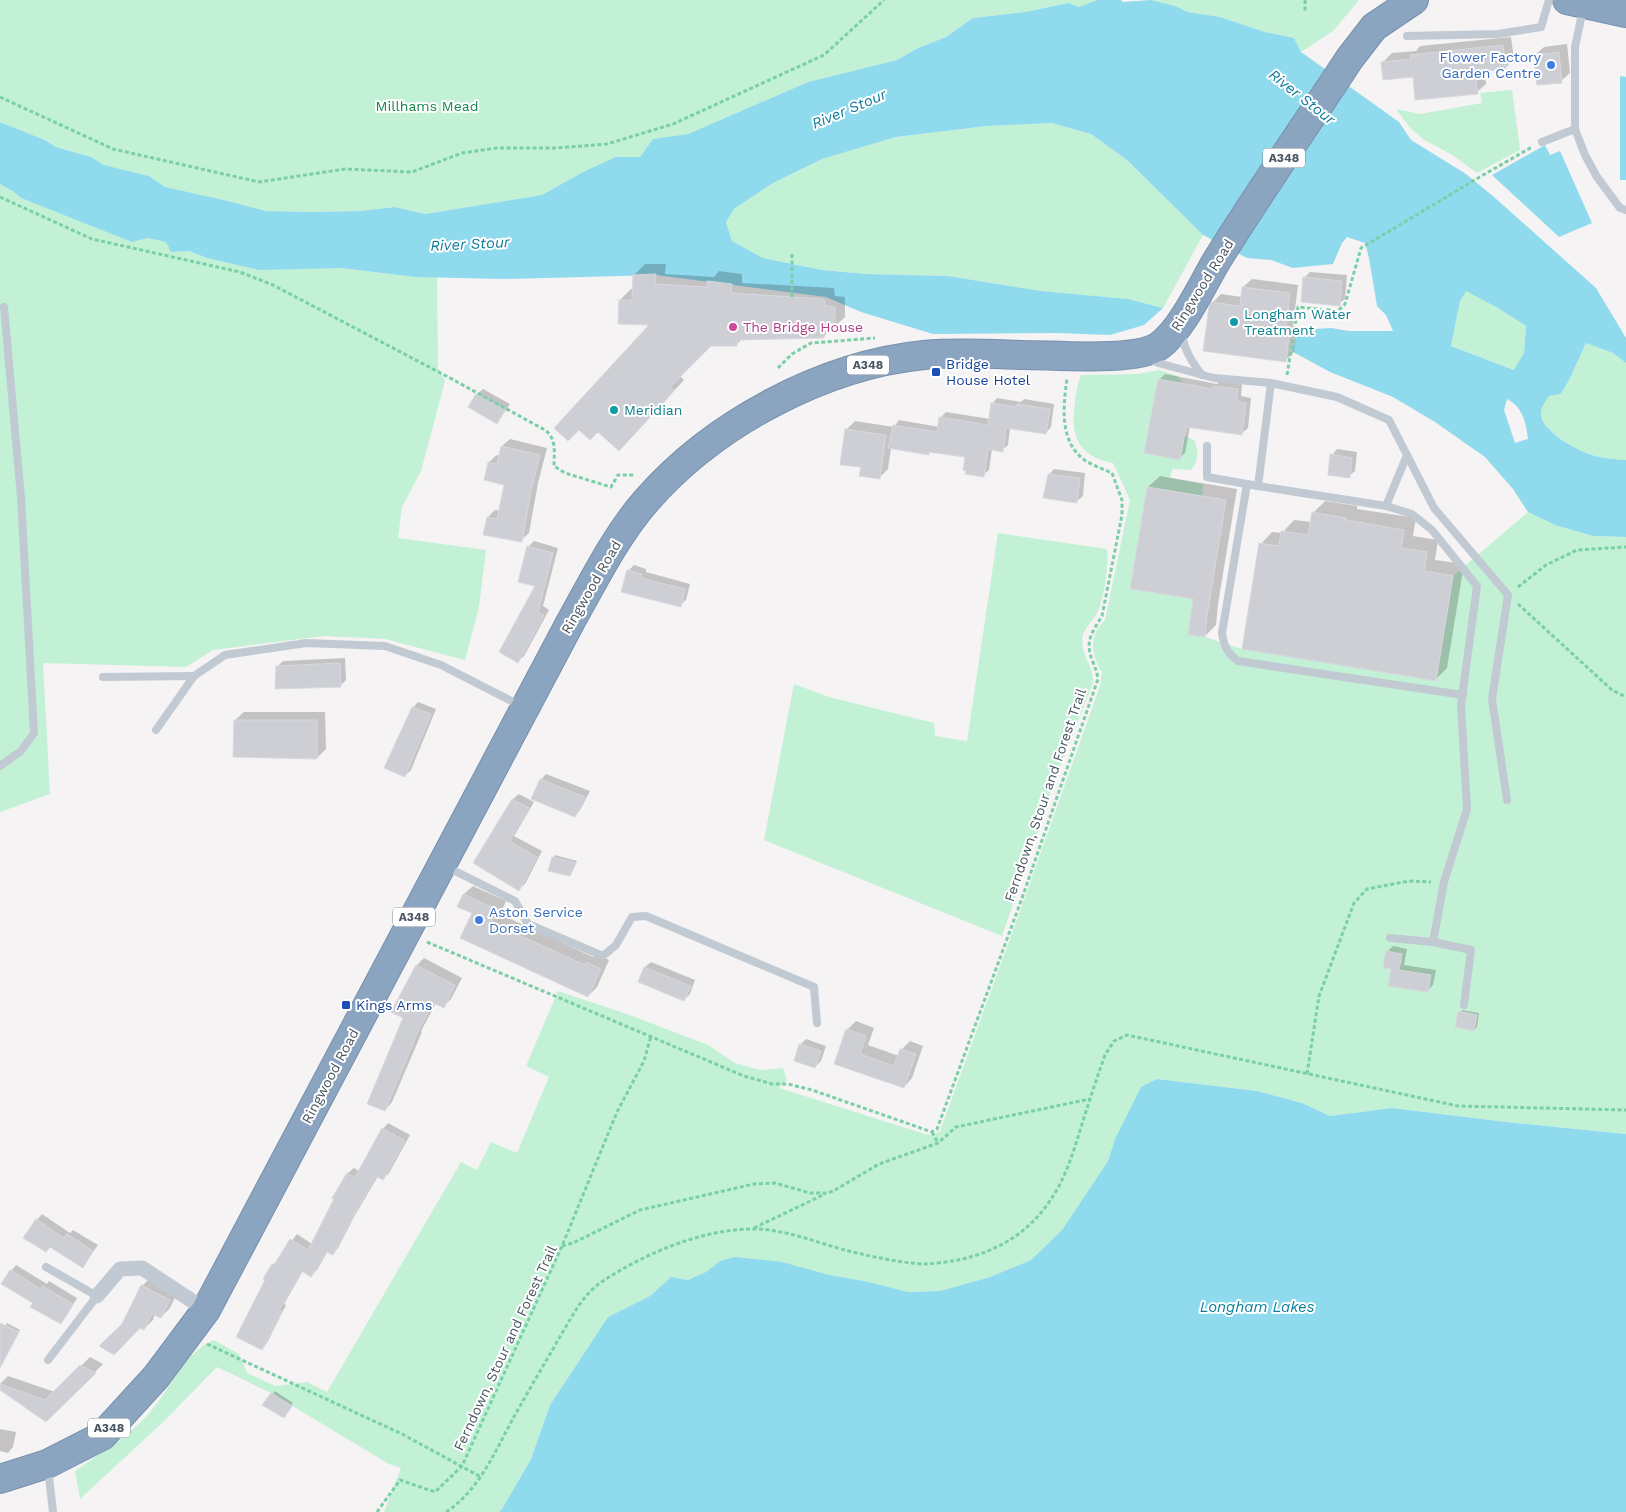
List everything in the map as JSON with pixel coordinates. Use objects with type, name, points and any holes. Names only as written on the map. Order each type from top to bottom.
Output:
[{"type":"highway","name":"Ringwood Road","points":[[0,1479],[47,1464],[102,1436],[156,1377],[206,1310],[571,621],[615,544],[645,502],[683,464],[730,428],[800,389],[866,365],[925,355],[1131,356],[1156,348],[1170,338],[1218,259],[1350,58],[1374,27],[1414,0]]},
{"type":"highway","points":[[1573,1],[1626,13]]},
{"type":"street","points":[[97,1296],[120,1269],[142,1268],[206,1310]]},
{"type":"lane","points":[[1407,36],[1498,34],[1541,26],[1549,0]]},
{"type":"lane","points":[[1573,1],[1575,129],[1585,155],[1597,177],[1620,208],[1626,210]]},
{"type":"lane","points":[[1542,142],[1575,129]]},
{"type":"lane","points":[[0,766],[22,751],[34,733],[21,498],[4,307]]},
{"type":"lane","points":[[1181,321],[1183,343],[1202,375]]},
{"type":"lane","points":[[1142,353],[1158,363],[1214,378],[1271,383],[1337,397],[1389,420],[1434,508],[1508,595],[1492,699],[1507,800]]},
{"type":"lane","points":[[1258,486],[1271,383]]},
{"type":"lane","points":[[1207,446],[1207,476],[1386,506],[1412,514],[1432,530],[1477,586],[1462,705],[1467,809],[1444,882],[1433,942]]},
{"type":"lane","points":[[1386,506],[1407,455]]},
{"type":"lane","points":[[1248,484],[1222,633],[1228,653],[1238,660],[1463,695]]},
{"type":"lane","points":[[156,730],[194,676],[224,655],[306,643],[385,646],[441,665],[525,708]]},
{"type":"lane","points":[[103,678],[194,676]]},
{"type":"lane","points":[[442,864],[516,901],[528,924],[603,956],[616,945],[632,916],[646,916],[814,987],[817,1023]]},
{"type":"lane","points":[[1390,938],[1433,942],[1472,950],[1464,1005]]},
{"type":"lane","points":[[46,1268],[97,1296],[48,1360]]},
{"type":"lane","points":[[47,1464],[53,1512]]},
{"type":"path","points":[[0,97],[113,149],[259,182],[345,169],[412,172],[462,152],[497,148],[555,148],[607,144],[673,124],[824,55],[884,0]]},
{"type":"path","points":[[1305,0],[1305,14]]},
{"type":"path","points":[[1285,386],[1298,307],[1338,311],[1345,304],[1361,248],[1542,142]]},
{"type":"path","points":[[0,197],[92,238],[240,272],[273,286],[450,378],[545,430],[554,442],[554,466],[565,474],[611,486],[618,475],[634,475]]},
{"type":"path","points":[[792,253],[792,297]]},
{"type":"path","name":"Ferndown, Stour and Forest Trail","points":[[932,1132],[937,1129],[1019,906],[1098,679],[1089,648],[1089,641],[1094,628],[1102,616],[1122,515],[1122,500],[1112,473],[1086,461],[1074,450],[1065,433],[1064,399],[1070,356]]},
{"type":"path","points":[[1626,547],[1577,550],[1546,565],[1508,595],[1612,690],[1626,697]]},
{"type":"path","points":[[1307,1074],[1319,996],[1354,903],[1367,889],[1409,881],[1444,882]]},
{"type":"path","points":[[406,933],[744,1076],[772,1084],[788,1084],[812,1090],[932,1132],[938,1143]]},
{"type":"path","points":[[446,1512],[458,1504],[481,1477],[578,1306],[589,1292],[601,1282],[627,1266],[700,1236],[728,1230],[752,1228],[779,1232],[879,1258],[924,1264],[952,1261],[978,1255],[1006,1244],[1029,1226],[1046,1206],[1058,1187],[1070,1161],[1105,1055],[1114,1041],[1127,1035],[1458,1106],[1626,1110]]},
{"type":"path","points":[[562,1246],[618,1112],[644,1061],[651,1036]]},
{"type":"path","points":[[752,1228],[835,1190],[879,1164],[938,1143],[956,1127],[1090,1099]]},
{"type":"path","name":"Ferndown, Stour and Forest Trail","points":[[462,1466],[562,1246],[573,1243],[640,1210],[754,1184],[775,1183],[810,1193],[828,1193]]},
{"type":"path","points":[[188,1335],[402,1434],[481,1477]]},
{"type":"path","points":[[377,1512],[400,1480],[435,1492],[462,1466]]},
{"type":"green space","name":"Millhams Mead","points":[[0,0],[1097,0],[1079,7],[1067,3],[1025,12],[973,18],[946,37],[918,48],[897,60],[808,82],[688,134],[654,139],[640,157],[616,158],[583,172],[542,195],[425,214],[395,207],[360,211],[266,211],[164,187],[149,176],[104,165],[91,157],[56,147],[45,140],[0,122]]},
{"type":"green space","points":[[1151,0],[1359,0],[1333,31],[1301,52],[1294,38],[1265,32],[1220,17],[1188,12],[1175,6]]},
{"type":"green space","points":[[1512,90],[1520,150],[1477,173],[1451,154],[1426,141],[1411,129],[1396,109],[1420,114],[1482,103],[1480,93]]},
{"type":"green space","points":[[1052,123],[1091,134],[1127,160],[1203,235],[1163,308],[1128,299],[1041,291],[948,276],[866,274],[822,270],[763,258],[732,241],[726,222],[734,209],[773,183],[822,159],[896,137],[987,126]]},
{"type":"green space","points":[[0,184],[21,198],[132,241],[146,238],[166,242],[171,252],[189,251],[207,258],[341,268],[415,277],[437,277],[438,368],[445,381],[421,471],[402,507],[398,538],[486,550],[479,607],[465,660],[385,639],[324,636],[213,650],[186,667],[43,663],[50,794],[0,812]]},
{"type":"green space","points":[[1466,290],[1526,326],[1524,353],[1515,370],[1451,346],[1460,301]]},
{"type":"green space","points":[[1586,343],[1613,353],[1626,363],[1626,460],[1589,454],[1555,435],[1543,422],[1541,416],[1542,408],[1549,395],[1561,394]]},
{"type":"green space","points":[[1159,370],[1178,376],[1183,384],[1159,379],[1154,402],[1187,422],[1184,436],[1194,440],[1197,448],[1196,463],[1191,470],[1172,469],[1170,478],[1203,484],[1202,496],[1147,487],[1130,589],[1192,599],[1189,635],[1205,637],[1242,649],[1436,681],[1453,576],[1528,512],[1555,525],[1593,536],[1626,537],[1626,1134],[1392,1108],[1330,1116],[1302,1103],[1257,1091],[1157,1079],[1115,1139],[1108,1161],[1062,1230],[1031,1260],[990,1277],[940,1291],[908,1292],[869,1282],[720,1261],[706,1272],[688,1280],[671,1277],[650,1296],[608,1317],[550,1405],[531,1459],[499,1512],[384,1512],[401,1468],[389,1464],[271,1393],[217,1367],[163,1422],[80,1499],[75,1471],[112,1446],[138,1425],[154,1407],[184,1364],[203,1346],[214,1340],[239,1354],[247,1373],[276,1386],[307,1382],[327,1392],[461,1162],[477,1170],[491,1142],[517,1153],[549,1077],[526,1066],[558,991],[627,1014],[708,1045],[735,1063],[760,1070],[783,1068],[787,1080],[779,1088],[925,1134],[933,1135],[940,1131],[1100,686],[1102,672],[1095,658],[1093,644],[1096,632],[1105,620],[1130,500],[1113,463],[1092,455],[1084,450],[1079,443],[1074,425],[1076,392],[1081,375],[1138,374]]},
{"type":"green space","points":[[998,533],[1107,549],[1102,600],[1097,613],[1085,630],[1082,642],[1093,677],[1093,683],[1052,787],[1002,936],[764,840],[794,684],[829,697],[934,723],[935,736],[967,741]]},
{"type":"water","name":"River Stour","points":[[1097,0],[1121,0],[1123,2],[1151,0],[1175,6],[1188,12],[1220,17],[1265,32],[1294,38],[1301,52],[1399,122],[1411,140],[1466,174],[1596,288],[1626,338],[1626,363],[1613,353],[1586,343],[1561,394],[1549,396],[1542,408],[1541,416],[1555,435],[1572,446],[1599,457],[1626,460],[1626,537],[1593,536],[1555,525],[1528,512],[1513,489],[1485,457],[1435,422],[1393,397],[1330,372],[1293,352],[1297,330],[1331,328],[1349,331],[1393,331],[1386,315],[1377,306],[1365,243],[1347,237],[1342,243],[1333,264],[1293,268],[1271,260],[1247,258],[1203,235],[1127,160],[1091,134],[1052,123],[987,126],[896,137],[822,159],[773,183],[734,209],[726,222],[732,241],[763,258],[822,270],[866,274],[948,276],[1041,291],[1128,299],[1163,308],[1144,325],[1110,335],[1058,333],[933,334],[861,312],[826,297],[656,275],[504,279],[415,277],[341,268],[259,270],[207,258],[189,251],[171,252],[166,242],[147,238],[132,242],[21,198],[0,184],[0,122],[45,140],[56,147],[91,157],[104,165],[149,176],[165,187],[266,211],[360,211],[395,207],[425,214],[542,195],[583,172],[616,157],[640,157],[653,139],[688,134],[808,82],[897,60],[918,48],[946,37],[973,18],[1025,12],[1068,3],[1079,7]],"holes":[[[1466,291],[1526,326],[1524,353],[1514,370],[1451,346],[1460,301]],[[1507,399],[1517,406],[1523,416],[1528,439],[1515,443],[1504,410]]]},
{"type":"water","points":[[1620,76],[1626,77],[1626,180],[1620,180]]},
{"type":"water","points":[[1545,145],[1550,155],[1560,151],[1592,223],[1559,237],[1492,175]]},
{"type":"water","name":"Longham Lakes","points":[[1157,1079],[1257,1091],[1302,1103],[1330,1116],[1392,1108],[1626,1134],[1626,1512],[499,1512],[531,1459],[550,1405],[608,1317],[650,1296],[671,1277],[688,1280],[706,1272],[720,1261],[735,1257],[782,1262],[829,1275],[869,1282],[908,1292],[940,1291],[990,1277],[1031,1260],[1062,1230],[1108,1161],[1115,1139],[1141,1087]]},
{"type":"building","points":[[1503,45],[1506,69],[1475,72],[1478,94],[1415,100],[1413,77],[1383,80],[1381,62],[1411,59],[1410,55]]},
{"type":"building","points":[[1559,52],[1562,83],[1537,85],[1534,55]]},
{"type":"building","name":"The Bridge House","points":[[656,274],[655,284],[707,287],[707,281],[732,284],[731,293],[824,299],[825,306],[835,307],[835,330],[824,329],[824,338],[737,340],[737,346],[711,346],[670,387],[674,391],[619,451],[598,432],[590,440],[579,430],[568,441],[554,428],[649,325],[618,324],[619,300],[632,300],[633,275]]},
{"type":"building","points":[[1303,277],[1342,281],[1340,306],[1301,302]]},
{"type":"building","name":"Longham Water Treatment","points":[[1242,287],[1290,293],[1285,335],[1289,335],[1286,362],[1203,351],[1211,302],[1240,306]]},
{"type":"building","points":[[1158,379],[1213,389],[1213,386],[1238,389],[1236,401],[1246,403],[1242,435],[1186,427],[1180,460],[1144,453]]},
{"type":"building","points":[[476,394],[505,410],[497,424],[468,407]]},
{"type":"building","points":[[991,403],[1017,407],[1017,404],[1050,409],[1046,434],[1006,428],[1003,452],[988,449],[984,477],[965,474],[966,471],[963,470],[965,457],[929,452],[929,455],[888,448],[893,425],[937,432],[939,417],[988,425]]},
{"type":"building","points":[[845,429],[886,435],[880,479],[859,476],[861,467],[840,465]]},
{"type":"building","points":[[501,446],[540,455],[531,491],[522,542],[483,535],[487,517],[497,519],[504,485],[484,480],[488,462],[497,464]]},
{"type":"building","points":[[1330,454],[1352,458],[1350,478],[1328,475]]},
{"type":"building","points":[[1048,474],[1080,478],[1077,503],[1043,498]]},
{"type":"building","points":[[1147,487],[1226,500],[1205,637],[1188,635],[1193,599],[1130,589]]},
{"type":"building","points":[[1312,512],[1404,530],[1401,548],[1427,552],[1424,571],[1453,576],[1436,681],[1242,649],[1259,543],[1279,546],[1281,531],[1308,535]]},
{"type":"building","points":[[527,546],[553,553],[538,612],[544,615],[518,663],[499,652],[535,586],[518,582]]},
{"type":"building","points":[[627,570],[642,574],[641,578],[685,589],[681,607],[621,592]]},
{"type":"building","points":[[340,663],[341,687],[275,689],[276,666]]},
{"type":"building","points":[[412,707],[431,714],[405,777],[384,768]]},
{"type":"building","points":[[234,720],[317,720],[317,759],[233,757]]},
{"type":"building","points":[[540,779],[585,797],[575,817],[531,799]]},
{"type":"building","points":[[512,799],[529,808],[509,841],[537,857],[519,891],[473,863]]},
{"type":"building","points":[[552,857],[576,863],[570,876],[548,871]]},
{"type":"building","points":[[463,894],[498,910],[492,923],[585,965],[586,962],[601,969],[588,997],[460,938],[472,913],[457,907]]},
{"type":"building","points":[[1386,951],[1402,954],[1399,970],[1431,975],[1428,992],[1388,986],[1391,969],[1383,968]]},
{"type":"building","points":[[416,965],[455,985],[444,1008],[433,1003],[414,1039],[385,1111],[367,1104],[403,1018],[391,1012]]},
{"type":"building","points":[[644,967],[691,986],[684,1001],[638,982]]},
{"type":"building","points":[[1458,1011],[1477,1015],[1474,1031],[1455,1027]]},
{"type":"building","points":[[846,1029],[866,1036],[860,1054],[894,1066],[900,1049],[916,1054],[904,1088],[834,1064]]},
{"type":"building","points":[[799,1044],[821,1051],[815,1068],[794,1061]]},
{"type":"building","points":[[382,1128],[405,1141],[383,1180],[376,1176],[333,1255],[327,1252],[311,1277],[302,1271],[279,1310],[282,1311],[262,1350],[236,1337],[272,1264],[274,1265],[290,1239],[308,1250],[334,1199],[332,1198],[347,1173],[355,1177]]},
{"type":"building","points":[[36,1219],[64,1238],[67,1234],[93,1251],[83,1268],[50,1247],[46,1252],[23,1238]]},
{"type":"building","points":[[10,1270],[41,1289],[42,1286],[73,1304],[61,1324],[30,1307],[33,1303],[1,1284]]},
{"type":"building","points":[[141,1285],[170,1300],[161,1318],[152,1314],[144,1330],[140,1328],[114,1355],[99,1346],[122,1324]]},
{"type":"building","points":[[0,1323],[19,1332],[0,1368]]},
{"type":"building","points":[[80,1365],[96,1373],[46,1422],[0,1390],[0,1384],[45,1400]]},
{"type":"building","points":[[271,1393],[292,1406],[284,1418],[262,1405]]},
{"type":"place","name":"Flower Factory Garden Centre","points":[[1551,65]]},
{"type":"place","name":"Longham Water Treatment","points":[[1234,322]]},
{"type":"place","name":"The Bridge House","points":[[733,327]]},
{"type":"place","name":"Bridge House Hotel","points":[[936,372]]},
{"type":"place","name":"Meridian","points":[[614,410]]},
{"type":"place","name":"Aston Service Dorset","points":[[479,920]]},
{"type":"place","name":"Kings Arms","points":[[346,1005]]}]
